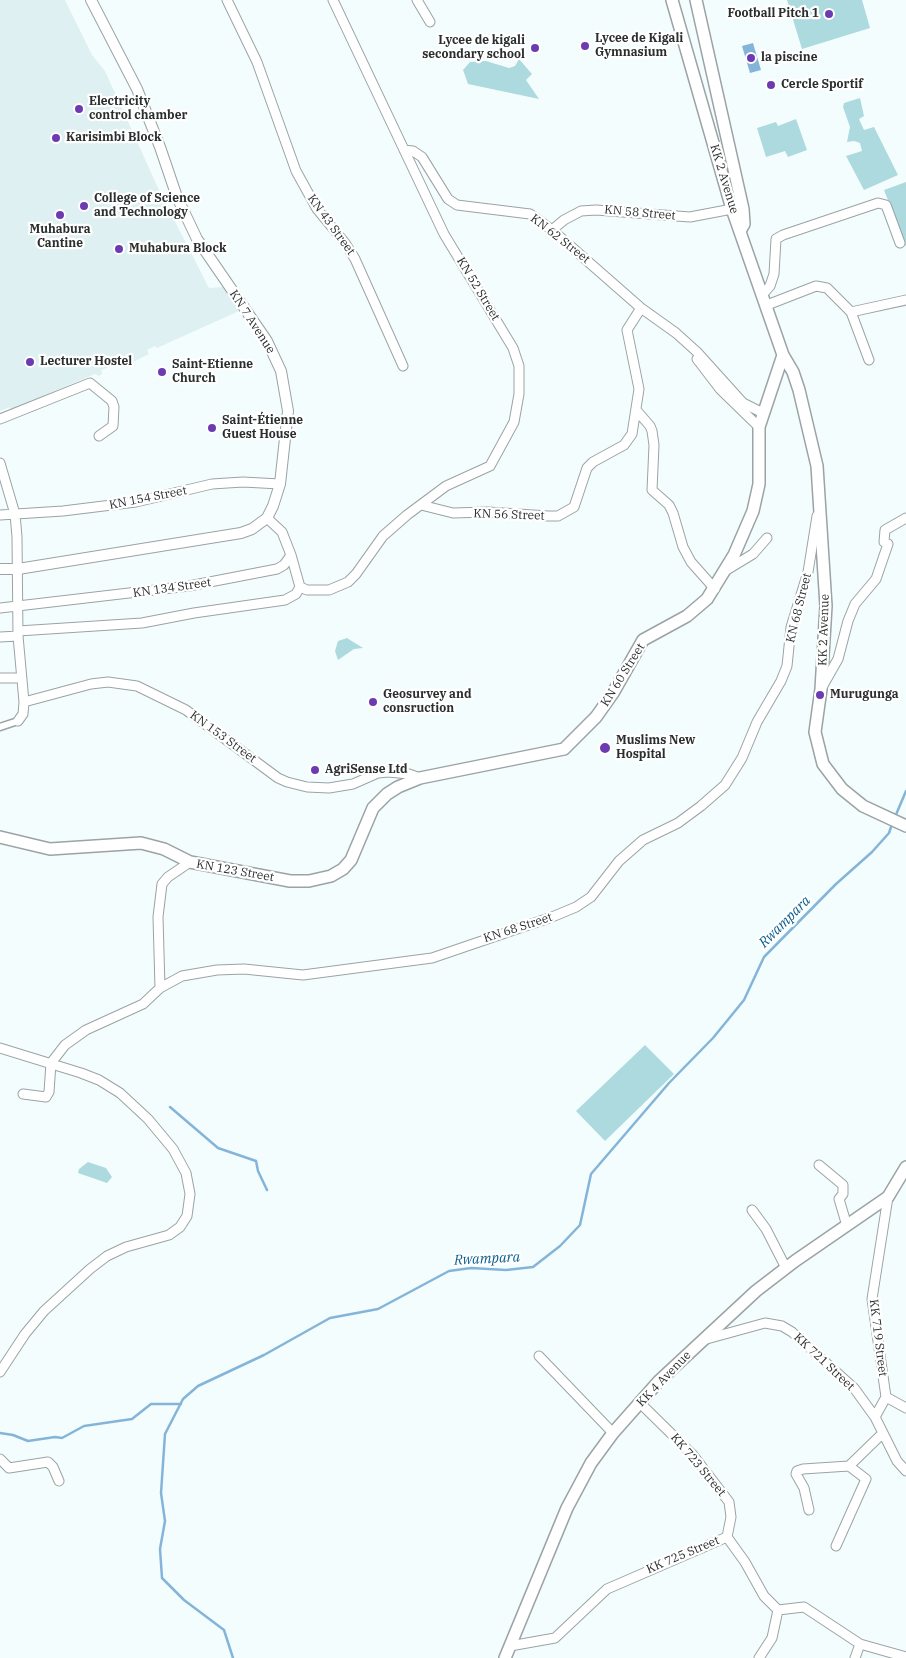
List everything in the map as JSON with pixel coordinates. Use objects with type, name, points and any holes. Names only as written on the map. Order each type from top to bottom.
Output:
[{"type":"main road","name":"KK 2 Avenue","points":[[672,0],[732,209],[783,355],[793,372],[813,440],[820,498],[826,606],[821,689],[815,732],[823,764],[842,789],[869,810],[905,825]]},
{"type":"main road","points":[[696,0],[743,210],[744,224],[740,231]]},
{"type":"main road","points":[[783,355],[777,374],[799,390]]},
{"type":"main road","name":"KN 60 Street","points":[[362,833],[373,808],[379,801],[398,787],[420,778],[564,748],[596,717],[614,693],[643,640],[687,616],[702,604],[715,589],[725,571],[747,529],[753,511],[759,484],[759,427],[777,374]]},
{"type":"main road","name":"KN 123 Street","points":[[0,837],[50,849],[149,844],[190,862],[290,881],[309,881],[331,876],[348,865],[362,833]]},
{"type":"main road","name":"KK 4 Avenue","points":[[505,1658],[570,1501],[591,1462],[613,1432],[701,1341],[756,1291],[888,1197],[904,1174]]},
{"type":"street","name":"KN 7 Avenue","points":[[91,0],[137,89],[177,197],[197,239],[267,341],[281,371],[288,411],[280,484],[267,518]]},
{"type":"street","name":"KN 43 Street","points":[[227,0],[257,62],[296,171],[317,209],[346,243],[404,366]]},
{"type":"street","name":"KN 52 Street","points":[[300,587],[307,590],[328,590],[348,582],[356,574],[383,536],[421,505],[459,478],[479,473],[490,466],[514,422],[519,394],[519,380],[513,348],[444,234],[333,0]]},
{"type":"street","points":[[417,0],[430,22]]},
{"type":"street","name":"KN 62 Street","points":[[404,150],[413,151],[422,156],[448,199],[457,205],[530,214],[552,230],[641,308],[686,342],[743,403],[763,413]]},
{"type":"street","points":[[765,300],[774,274],[776,239],[783,235],[878,203],[886,205],[900,243]]},
{"type":"street","name":"KN 58 Street","points":[[552,230],[564,220],[581,211],[596,210],[690,217],[732,209]]},
{"type":"street","points":[[765,300],[823,286],[846,305],[851,312],[869,360]]},
{"type":"street","points":[[851,312],[906,300]]},
{"type":"street","name":"KN 56 Street","points":[[421,505],[453,513],[488,512],[548,516],[567,512],[574,507],[586,468],[593,462],[611,454],[624,445],[632,434],[637,411],[637,376],[627,330],[641,308]]},
{"type":"street","name":"KN 62 Street","points":[[686,342],[720,389],[759,427]]},
{"type":"street","points":[[0,419],[28,410],[90,383],[112,400],[114,426],[99,436]]},
{"type":"street","points":[[637,411],[652,431],[654,445],[652,490],[669,505],[674,513],[683,547],[691,562],[715,589]]},
{"type":"street","points":[[0,463],[15,514],[18,569],[18,634],[24,702],[23,714],[18,721],[0,727]]},
{"type":"street","name":"KN 154 Street","points":[[0,515],[63,511],[136,502],[212,484],[243,482],[280,484]]},
{"type":"street","name":"KN 68 Street","points":[[51,1063],[65,1045],[75,1037],[94,1026],[132,1010],[153,996],[160,988],[182,976],[217,970],[244,969],[302,975],[432,958],[552,918],[576,907],[591,897],[619,861],[643,840],[678,823],[725,785],[742,758],[757,722],[781,681],[786,666],[791,627],[808,572],[820,498]]},
{"type":"street","points":[[0,569],[18,569],[214,540],[252,529],[267,518],[282,532],[300,587],[296,594],[285,600],[194,613],[142,623],[0,636]]},
{"type":"street","points":[[821,689],[838,659],[848,621],[855,604],[876,579],[886,543],[885,530],[906,518]]},
{"type":"street","points":[[725,571],[753,554],[767,538]]},
{"type":"street","name":"KN 134 Street","points":[[0,608],[17,608],[189,586],[247,576],[277,569],[284,565],[290,555]]},
{"type":"street","points":[[0,678],[22,678]]},
{"type":"street","name":"KN 153 Street","points":[[24,702],[91,684],[108,682],[136,686],[186,710],[278,778],[287,782],[329,788],[353,784],[378,773],[410,774],[420,778]]},
{"type":"street","points":[[160,988],[158,917],[162,884],[168,877],[190,862]]},
{"type":"street","points":[[0,1048],[99,1080],[120,1093],[162,1134],[179,1157],[186,1173],[190,1194],[187,1216],[180,1226],[169,1235],[126,1247],[107,1256],[90,1269],[44,1311],[24,1334],[0,1372]]},
{"type":"street","points":[[23,1094],[44,1098],[48,1095],[51,1063]]},
{"type":"street","points":[[819,1165],[843,1184],[843,1194],[839,1199],[847,1226]]},
{"type":"street","name":"KK 719 Street","points":[[886,1398],[872,1299],[888,1197]]},
{"type":"street","points":[[752,1210],[766,1229],[786,1268]]},
{"type":"street","name":"KK 721 Street","points":[[701,1341],[765,1323],[782,1326],[813,1350],[854,1388],[875,1417],[897,1461],[906,1472]]},
{"type":"street","points":[[540,1356],[613,1432]]},
{"type":"street","points":[[875,1417],[886,1398],[906,1408]]},
{"type":"street","name":"KK 723 Street","points":[[640,1403],[693,1455],[729,1502],[731,1517],[727,1537]]},
{"type":"street","points":[[849,1466],[883,1433]]},
{"type":"street","points":[[0,1459],[10,1468],[48,1462],[53,1467],[59,1481]]},
{"type":"street","points":[[809,1510],[804,1488],[796,1474],[797,1471],[816,1467],[849,1466],[866,1479],[836,1546]]},
{"type":"street","name":"KK 725 Street","points":[[510,1646],[555,1638],[607,1589],[727,1537],[745,1562],[764,1596],[778,1610]]},
{"type":"street","points":[[759,1658],[772,1638],[778,1610],[804,1607],[860,1644],[906,1657]]},
{"type":"street","points":[[855,1658],[860,1644]]},
{"type":"shaded area","name":"College of Science and Technology","points":[[0,0],[65,0],[92,55],[105,71],[159,190],[209,288],[224,287],[239,311],[157,348],[155,346],[147,350],[149,354],[129,364],[126,361],[101,370],[102,374],[99,376],[95,374],[45,395],[46,397],[11,410],[10,407],[0,411]]},
{"type":"shaded area","name":"Football Pitch 1","points":[[787,0],[862,0],[870,28],[802,49]]},
{"type":"shaded area","name":"la piscine","points":[[753,43],[761,70],[750,73],[742,46]]},
{"type":"shaded area","points":[[519,59],[532,74],[526,80],[539,99],[468,84],[463,70],[470,62],[486,61],[509,68],[515,66]]},
{"type":"shaded area","points":[[860,98],[864,116],[859,119],[864,130],[874,127],[898,175],[864,190],[846,156],[862,151],[860,143],[854,141],[847,142],[850,127],[843,107],[844,103]]},
{"type":"shaded area","points":[[796,119],[807,150],[788,157],[785,151],[766,157],[757,128],[776,122],[778,126]]},
{"type":"shaded area","points":[[906,182],[906,247],[884,190]]},
{"type":"shaded area","points":[[347,638],[363,648],[354,649],[338,660],[335,651],[338,641]]},
{"type":"shaded area","points":[[645,1045],[674,1074],[605,1141],[576,1111]]},
{"type":"shaded area","points":[[88,1162],[106,1168],[112,1177],[107,1183],[78,1173],[79,1169]]},
{"type":"waterway","name":"Rwampara","points":[[895,817],[906,791]]},
{"type":"waterway","name":"Rwampara","points":[[233,1658],[224,1630],[184,1600],[162,1578],[160,1549],[165,1521],[161,1493],[165,1434],[183,1399],[198,1386],[264,1355],[330,1318],[378,1309],[449,1271],[471,1268],[506,1270],[533,1267],[560,1246],[580,1225],[591,1174],[669,1083],[713,1038],[744,1000],[764,957],[836,884],[872,852],[889,833],[892,824]]},
{"type":"waterway","points":[[170,1107],[218,1148],[256,1161],[258,1171],[267,1190]]},
{"type":"waterway","points":[[0,1433],[13,1435],[28,1441],[55,1437],[62,1438],[84,1426],[132,1419],[151,1404],[181,1404]]},
{"type":"place","name":"Football Pitch 1","points":[[829,14]]},
{"type":"place","name":"Lycee de Kigali Gymnasium","points":[[585,46]]},
{"type":"place","name":"Lycee de kigali secondary school","points":[[535,48]]},
{"type":"place","name":"la piscine","points":[[751,58]]},
{"type":"place","name":"Cercle Sportif","points":[[771,85]]},
{"type":"place","name":"Electricity control chamber","points":[[79,109]]},
{"type":"place","name":"Karisimbi Block","points":[[56,138]]},
{"type":"place","name":"College of Science and Technology","points":[[84,206]]},
{"type":"place","name":"Muhabura Cantine","points":[[60,215]]},
{"type":"place","name":"Muhabura Block","points":[[119,249]]},
{"type":"place","name":"Lecturer Hostel","points":[[30,362]]},
{"type":"place","name":"Saint-Etienne Church","points":[[162,372]]},
{"type":"place","name":"Saint-Étienne Guest House","points":[[212,428]]},
{"type":"place","name":"Murugunga","points":[[820,695]]},
{"type":"place","name":"Geosurvey and consruction","points":[[373,702]]},
{"type":"place","name":"Muslims New Hospital","points":[[605,748]]},
{"type":"place","name":"AgriSense Ltd","points":[[315,770]]}]
